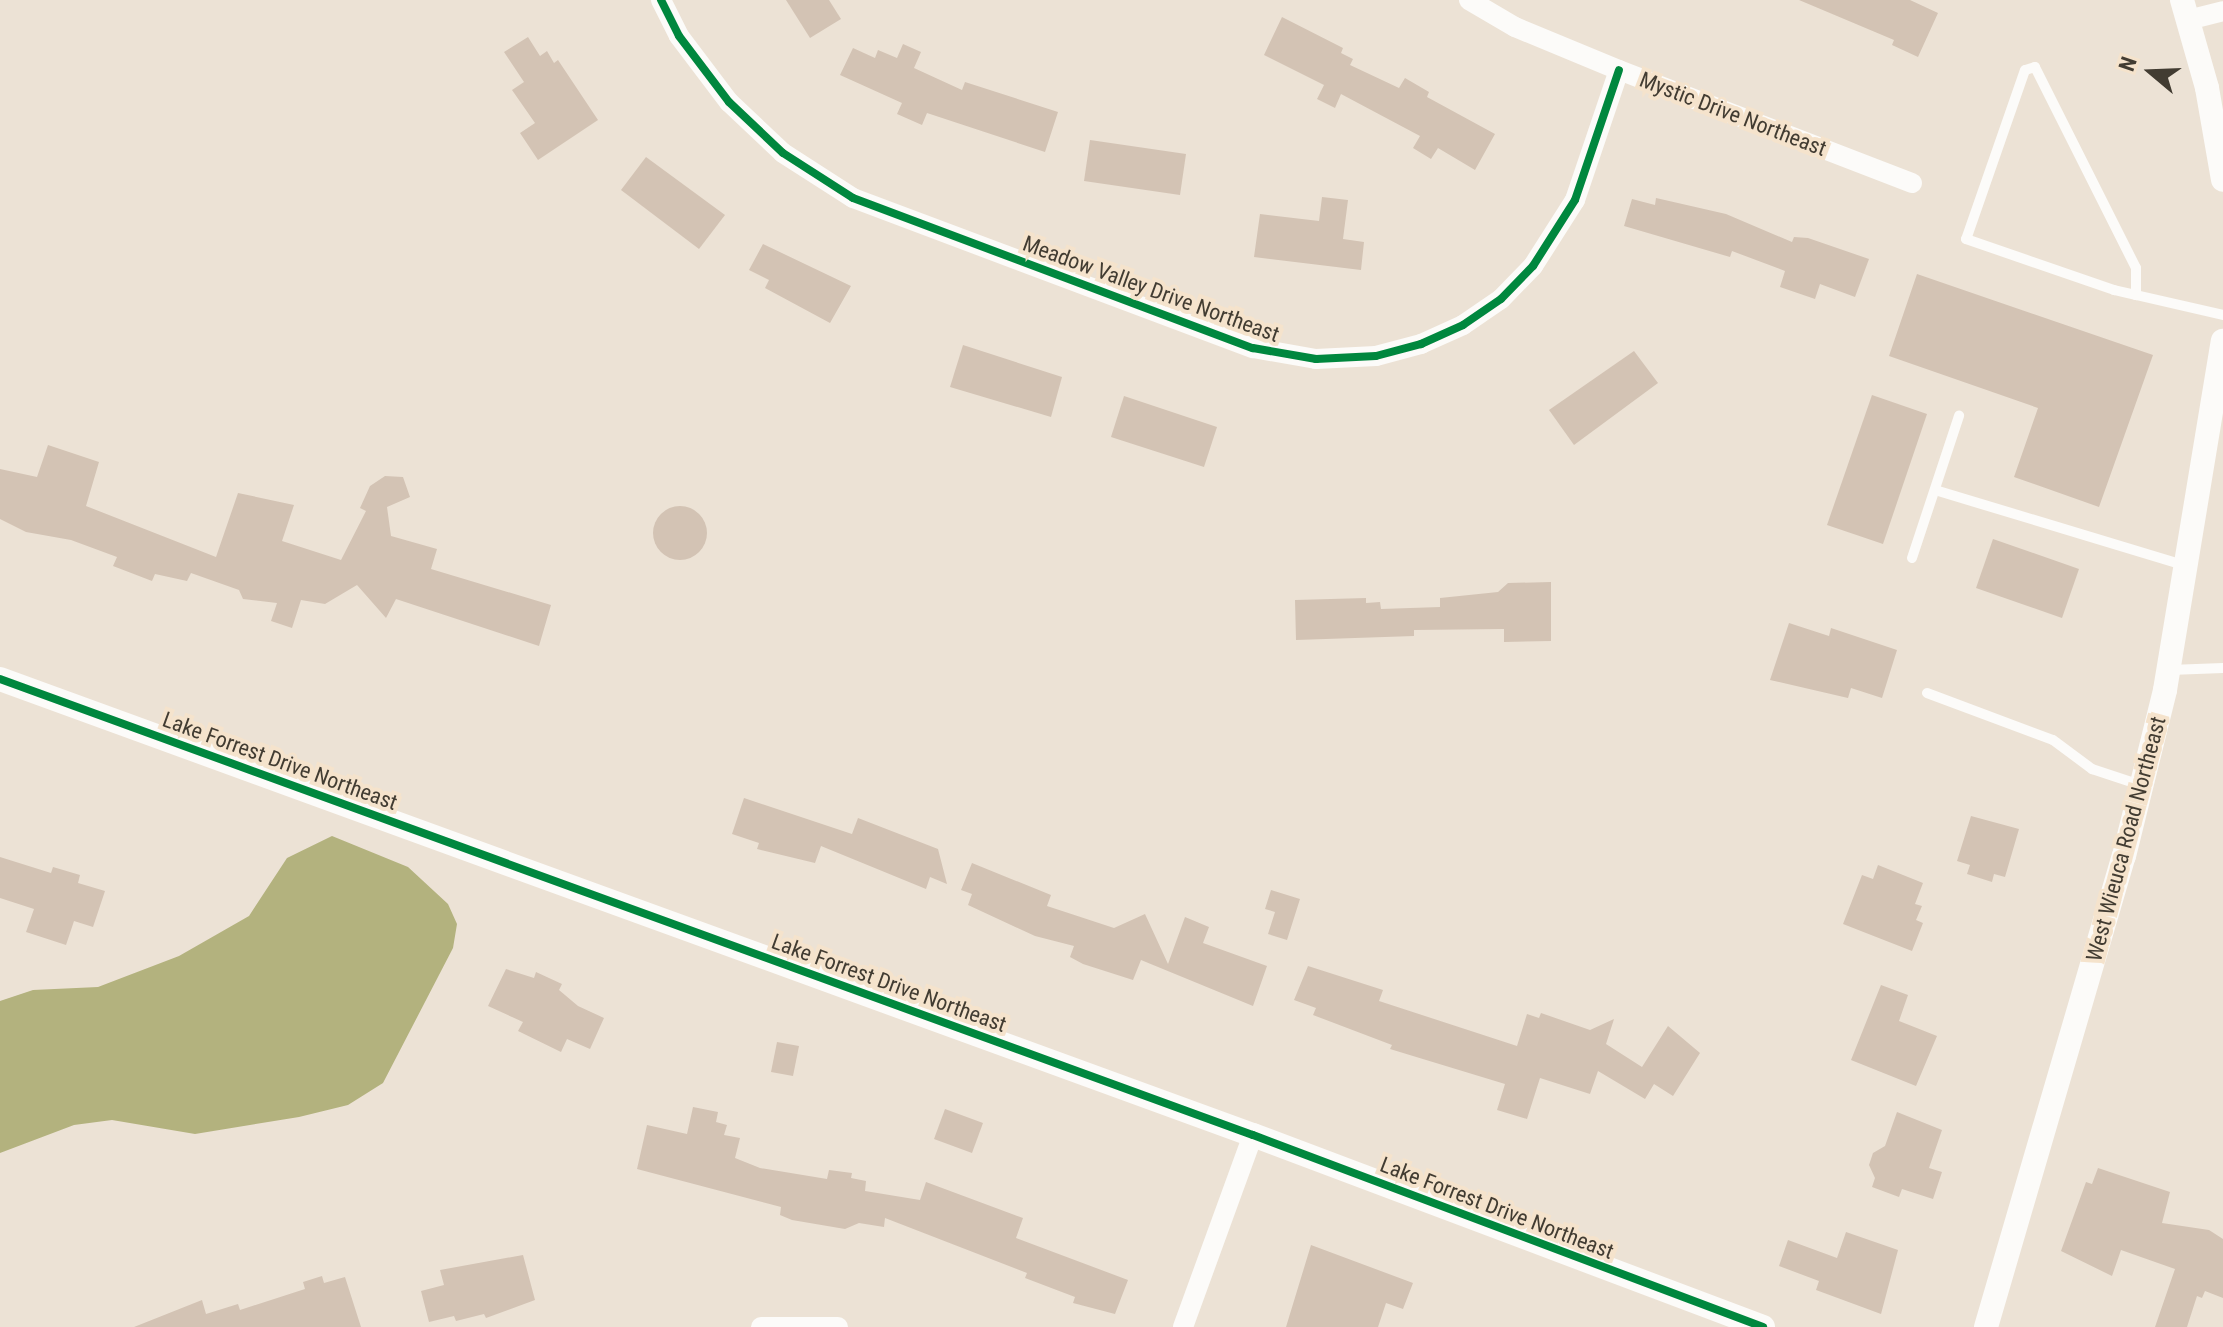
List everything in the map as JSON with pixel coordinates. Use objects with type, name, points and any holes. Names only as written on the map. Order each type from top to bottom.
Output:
[{"type":"street","name":"Meadow Valley Drive Northeast","points":[[661,0],[679,36],[729,102],[783,153],[853,198],[1253,348],[1316,359],[1376,356],[1421,344],[1463,325],[1501,299],[1533,266],[1564,222],[1619,70]]},
{"type":"street","name":"Mystic Drive Northeast","points":[[1469,0],[1515,27],[1619,70],[1912,183]]},
{"type":"street","points":[[2223,11],[2185,10],[2207,88],[2223,180]]},
{"type":"street","name":"West Wieuca Road Northeast","points":[[1986,1327],[2142,785],[2170,670],[2223,341]]},
{"type":"street","name":"Lake Forrest Drive Northeast","points":[[0,679],[1253,1135],[1763,1327]]},
{"type":"street","points":[[1183,1327],[1253,1135]]},
{"type":"street","points":[[761,1327],[838,1327]]},
{"type":"lane","points":[[2136,295],[2136,268],[2035,67],[2025,70],[1966,239],[2136,295],[2223,315]]},
{"type":"lane","points":[[1912,558],[1959,416]]},
{"type":"lane","points":[[1935,490],[2188,566]]},
{"type":"lane","points":[[2170,670],[2223,668]]},
{"type":"lane","points":[[1927,693],[2053,740],[2092,769],[2142,785]]},
{"type":"shaded area","points":[[332,836],[408,867],[448,904],[457,924],[453,948],[383,1083],[348,1105],[299,1117],[195,1134],[112,1120],[74,1125],[0,1153],[0,1001],[33,990],[98,987],[179,956],[249,916],[287,858]]},
{"type":"building","points":[[786,0],[829,0],[841,19],[810,38]]},
{"type":"building","points":[[1799,0],[1910,0],[1938,13],[1918,57],[1892,45],[1894,40]]},
{"type":"building","points":[[1282,17],[1343,48],[1341,53],[1353,59],[1350,65],[1399,88],[1405,78],[1429,92],[1427,97],[1495,134],[1475,170],[1438,148],[1431,159],[1413,148],[1420,136],[1341,94],[1335,108],[1317,99],[1324,85],[1264,55]]},
{"type":"building","points":[[528,37],[540,56],[547,51],[554,63],[558,60],[598,120],[538,160],[520,133],[535,123],[512,90],[524,82],[504,52]]},
{"type":"building","points":[[903,44],[921,52],[914,68],[962,90],[965,82],[1058,112],[1045,152],[927,113],[922,125],[897,114],[902,103],[840,75],[853,48],[875,58],[878,50],[897,58]]},
{"type":"building","points":[[1090,140],[1186,154],[1180,195],[1084,181]]},
{"type":"building","points":[[646,157],[725,215],[699,249],[621,190]]},
{"type":"building","points":[[1322,197],[1348,200],[1343,239],[1364,242],[1361,270],[1254,257],[1260,214],[1319,221]]},
{"type":"building","points":[[1656,198],[1726,214],[1792,242],[1794,237],[1808,238],[1869,259],[1855,297],[1820,284],[1815,299],[1780,287],[1785,271],[1732,251],[1730,257],[1624,226],[1632,199],[1655,205]]},
{"type":"building","points":[[763,244],[851,286],[830,323],[765,288],[769,280],[749,270]]},
{"type":"building","points":[[1917,274],[2153,355],[2099,507],[2014,477],[2038,408],[1889,356]]},
{"type":"building","points":[[963,345],[1062,377],[1051,417],[950,387]]},
{"type":"building","points":[[1634,351],[1658,383],[1574,445],[1549,410]]},
{"type":"building","points":[[1872,395],[1927,414],[1883,544],[1827,525]]},
{"type":"building","points":[[1124,396],[1217,427],[1204,467],[1111,437]]},
{"type":"building","points":[[48,445],[99,462],[86,506],[216,557],[238,493],[294,505],[282,541],[341,560],[366,511],[360,508],[370,486],[385,476],[403,477],[410,497],[387,507],[391,536],[437,549],[431,569],[551,605],[539,646],[396,599],[386,618],[357,585],[325,604],[301,600],[292,628],[271,621],[277,603],[243,599],[239,590],[191,573],[187,581],[155,574],[152,581],[113,566],[117,557],[71,540],[26,532],[0,519],[0,469],[37,477]]},
{"type":"building","points":[[680,506],[699,514],[707,533],[699,552],[680,560],[661,552],[653,533],[661,514]]},
{"type":"building","points":[[1993,539],[2079,569],[2062,618],[1976,588]]},
{"type":"building","points":[[1551,582],[1551,641],[1504,642],[1504,629],[1414,630],[1414,636],[1296,640],[1295,600],[1366,598],[1366,603],[1380,602],[1381,609],[1440,607],[1440,598],[1498,592],[1508,583]]},
{"type":"building","points":[[1789,623],[1829,636],[1831,628],[1897,650],[1882,698],[1851,688],[1848,698],[1770,680]]},
{"type":"building","points":[[744,798],[852,834],[858,818],[938,849],[947,884],[930,877],[926,889],[821,846],[815,863],[757,849],[759,843],[732,834]]},
{"type":"building","points":[[1971,816],[2019,829],[2005,877],[1994,874],[1992,882],[1967,874],[1970,865],[1957,861]]},
{"type":"building","points":[[0,857],[51,873],[53,867],[80,875],[78,883],[105,891],[93,927],[74,921],[66,945],[26,932],[34,909],[0,898]]},
{"type":"building","points":[[972,863],[1051,895],[1047,906],[1114,928],[1145,914],[1168,964],[1185,917],[1209,927],[1203,943],[1267,966],[1253,1006],[1141,960],[1133,980],[1083,964],[1070,957],[1074,946],[1035,936],[968,905],[972,894],[961,890]]},
{"type":"building","points":[[1878,865],[1923,883],[1915,904],[1922,906],[1916,920],[1923,923],[1912,951],[1843,924],[1862,875],[1873,879]]},
{"type":"building","points":[[1271,890],[1300,899],[1287,940],[1268,934],[1275,912],[1265,909]]},
{"type":"building","points":[[1308,966],[1383,990],[1379,1001],[1517,1046],[1527,1014],[1539,1018],[1541,1013],[1590,1030],[1614,1019],[1606,1044],[1642,1067],[1668,1026],[1700,1053],[1673,1096],[1654,1084],[1645,1099],[1598,1071],[1590,1094],[1540,1078],[1527,1119],[1497,1110],[1505,1084],[1390,1049],[1392,1045],[1313,1015],[1316,1008],[1294,1000]]},
{"type":"building","points":[[506,969],[534,978],[536,972],[562,984],[559,990],[578,1006],[604,1018],[590,1049],[567,1039],[561,1052],[518,1031],[523,1022],[488,1006]]},
{"type":"building","points":[[1881,985],[1908,995],[1899,1021],[1937,1036],[1916,1086],[1851,1060]]},
{"type":"building","points":[[777,1042],[799,1046],[793,1076],[771,1072]]},
{"type":"building","points":[[693,1107],[718,1112],[716,1122],[727,1125],[724,1135],[740,1138],[735,1158],[760,1168],[827,1179],[829,1170],[852,1173],[851,1178],[866,1181],[865,1191],[920,1200],[926,1182],[1023,1218],[1016,1238],[1128,1280],[1115,1314],[1073,1303],[1075,1297],[1025,1278],[1027,1273],[885,1218],[884,1227],[859,1223],[845,1229],[792,1220],[780,1215],[781,1207],[637,1169],[647,1125],[687,1134]]},
{"type":"building","points":[[945,1109],[983,1123],[972,1153],[934,1139]]},
{"type":"building","points":[[1897,1112],[1942,1130],[1929,1168],[1942,1172],[1933,1199],[1902,1189],[1899,1197],[1872,1187],[1875,1178],[1869,1165],[1873,1153],[1885,1146]]},
{"type":"building","points":[[2098,1168],[2170,1192],[2162,1223],[2209,1230],[2223,1239],[2223,1298],[2205,1291],[2202,1298],[2197,1296],[2187,1327],[2155,1327],[2175,1269],[2121,1250],[2112,1276],[2061,1251],[2086,1182],[2092,1184]]},
{"type":"building","points":[[1846,1232],[1898,1250],[1881,1314],[1816,1290],[1819,1281],[1779,1266],[1788,1240],[1837,1258]]},
{"type":"building","points":[[1311,1245],[1413,1283],[1403,1309],[1386,1303],[1378,1327],[1286,1327]]},
{"type":"building","points":[[523,1255],[535,1300],[486,1318],[484,1314],[456,1321],[454,1316],[429,1322],[421,1291],[444,1285],[440,1270]]},
{"type":"building","points":[[322,1276],[324,1283],[345,1277],[361,1327],[134,1327],[202,1300],[206,1314],[238,1304],[240,1310],[305,1289],[303,1282]]},
{"type":"cycle path","points":[[661,0],[679,36],[729,102],[783,153],[853,198],[1253,348],[1316,359],[1376,356],[1421,344],[1463,325],[1501,299],[1533,266],[1575,200],[1619,70]]},
{"type":"cycle path","points":[[0,679],[1253,1135],[1763,1327]]}]
